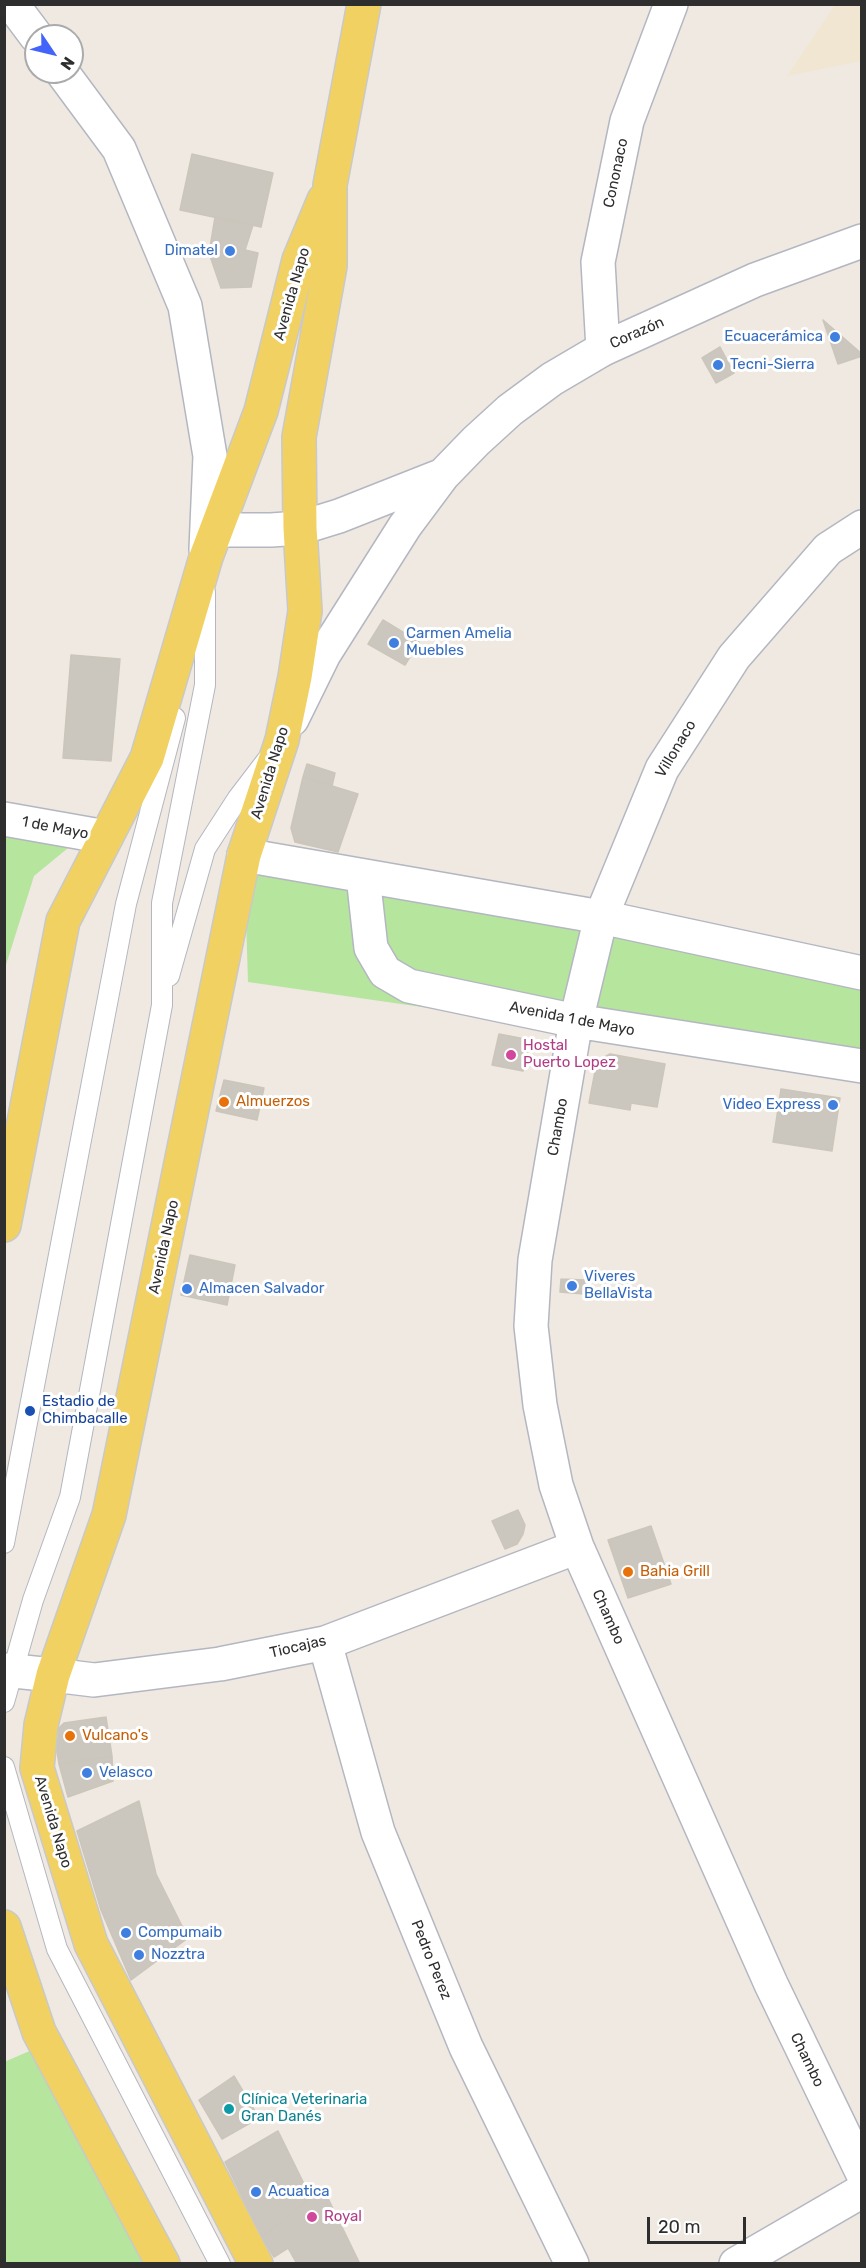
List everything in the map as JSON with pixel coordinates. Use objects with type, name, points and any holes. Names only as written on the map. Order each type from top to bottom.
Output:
[{"type":"main road","name":"Avenida Napo","points":[[256,2264],[91,1944],[37,1768],[41,1725],[53,1675],[109,1515],[243,855],[282,740],[295,677],[305,611],[298,437],[330,266],[330,185],[364,4]]},
{"type":"main road","name":"Avenida Napo","points":[[4,1226],[63,921],[147,758],[211,543],[261,411],[300,260],[330,185]]},
{"type":"main road","points":[[4,1927],[39,2032],[163,2264]]},
{"type":"street","points":[[12,4],[27,24]]},
{"type":"street","name":"Cononaco","points":[[603,349],[598,262],[627,121],[671,4]]},
{"type":"street","points":[[71,84],[119,149],[185,306],[210,456],[211,543]]},
{"type":"street","name":"Corazón","points":[[282,740],[302,697],[348,613],[405,526],[443,475],[510,410],[552,379],[603,349],[755,280],[861,241]]},
{"type":"street","name":"Corazón","points":[[211,543],[271,530],[300,528],[339,516],[443,475]]},
{"type":"street","name":"Villonaco","points":[[576,1021],[601,916],[662,769],[734,657],[828,549],[861,527]]},
{"type":"street","name":"1 de Mayo","points":[[4,819],[105,837]]},
{"type":"street","points":[[243,855],[601,916],[861,973]]},
{"type":"street","name":"Avenida 1 de Mayo","points":[[363,876],[372,948],[385,972],[409,986],[576,1021],[861,1066]]},
{"type":"street","name":"Chambo","points":[[576,1021],[535,1260],[531,1326],[540,1405],[556,1485],[577,1547],[771,1984],[861,2172]]},
{"type":"street","name":"Tiocajas","points":[[10,1671],[94,1680],[220,1664],[325,1643],[577,1547]]},
{"type":"street","name":"Pedro Perez","points":[[325,1643],[378,1832],[466,2047],[572,2264]]},
{"type":"street","points":[[736,2264],[861,2191]]},
{"type":"lane","points":[[162,1005],[162,903],[205,685],[211,543]]},
{"type":"lane","points":[[4,1543],[126,904],[185,682],[211,543]]},
{"type":"lane","points":[[4,1702],[10,1671],[33,1599],[70,1497],[162,1005],[205,849],[238,798],[282,740]]},
{"type":"lane","points":[[4,1767],[57,1949],[220,2264]]},
{"type":"shaded area","points":[[835,5],[861,5],[861,61],[787,76]]},
{"type":"green space","points":[[5,836],[68,848],[34,876],[5,968]]},
{"type":"green space","points":[[244,855],[861,968],[861,1070],[248,982]]},
{"type":"green space","points":[[46,2044],[153,2263],[5,2263],[4,2062]]},
{"type":"building","points":[[192,154],[273,173],[261,227],[180,210]]},
{"type":"building","name":"Dimatel","points":[[215,217],[253,225],[245,250],[258,253],[251,287],[221,288],[209,253]]},
{"type":"building","name":"Ecuacerámica","points":[[823,320],[862,354],[862,356],[838,364]]},
{"type":"building","name":"Tecni-Sierra","points":[[720,347],[734,373],[716,383],[702,358]]},
{"type":"building","name":"Carmen Amelia Muebles","points":[[383,620],[419,642],[405,665],[368,644]]},
{"type":"building","points":[[71,655],[120,659],[111,761],[63,758]]},
{"type":"building","points":[[307,764],[335,773],[332,786],[303,777]]},
{"type":"building","points":[[303,777],[358,794],[338,852],[295,842],[291,828]]},
{"type":"building","name":"Hostal Puerto Lopez","points":[[499,1034],[525,1039],[529,1045],[523,1071],[492,1065]]},
{"type":"building","points":[[610,1054],[665,1064],[657,1107],[631,1103],[630,1110],[589,1103],[597,1061]]},
{"type":"building","points":[[224,1080],[264,1088],[257,1120],[216,1111]]},
{"type":"building","points":[[781,1089],[840,1098],[832,1151],[773,1142]]},
{"type":"building","points":[[190,1255],[235,1265],[227,1305],[181,1295]]},
{"type":"building","name":"Viveres BellaVista","points":[[561,1279],[585,1280],[584,1294],[560,1292]]},
{"type":"building","points":[[518,1510],[525,1525],[523,1534],[517,1544],[505,1549],[492,1521]]},
{"type":"building","points":[[651,1526],[671,1584],[628,1598],[608,1540]]},
{"type":"building","points":[[106,1717],[112,1756],[59,1764],[54,1733],[64,1723]]},
{"type":"building","name":"Velasco","points":[[112,1756],[113,1781],[68,1797],[59,1764]]},
{"type":"building","points":[[139,1801],[156,1874],[188,1938],[131,1980],[101,1910],[77,1831]]},
{"type":"building","name":"Clínica Veterinaria Gran Danés","points":[[234,2076],[259,2118],[222,2139],[199,2100]]},
{"type":"building","points":[[278,2131],[311,2198],[262,2237],[225,2162]]},
{"type":"building","name":"Royal","points":[[323,2188],[360,2264],[297,2264],[288,2248],[274,2257],[262,2237]]},
{"type":"place","name":"Dimatel","points":[[230,251]]},
{"type":"place","name":"Ecuacerámica","points":[[835,337]]},
{"type":"place","name":"Tecni-Sierra","points":[[718,365]]},
{"type":"place","name":"Carmen Amelia Muebles","points":[[394,643]]},
{"type":"place","name":"Hostal Puerto Lopez","points":[[511,1055]]},
{"type":"place","name":"Almuerzos","points":[[224,1102]]},
{"type":"place","name":"Video Express","points":[[833,1105]]},
{"type":"place","name":"Viveres BellaVista","points":[[572,1286]]},
{"type":"place","name":"Almacen Salvador","points":[[187,1289]]},
{"type":"place","name":"Estadio de Chimbacalle","points":[[30,1411]]},
{"type":"place","name":"Bahia Grill","points":[[628,1572]]},
{"type":"place","name":"Vulcano's","points":[[70,1736]]},
{"type":"place","name":"Velasco","points":[[87,1773]]},
{"type":"place","name":"Compumaib","points":[[126,1933]]},
{"type":"place","name":"Nozztra","points":[[139,1955]]},
{"type":"place","name":"Clínica Veterinaria Gran Danés","points":[[229,2109]]},
{"type":"place","name":"Acuatica","points":[[256,2192]]},
{"type":"place","name":"Royal","points":[[312,2217]]}]
